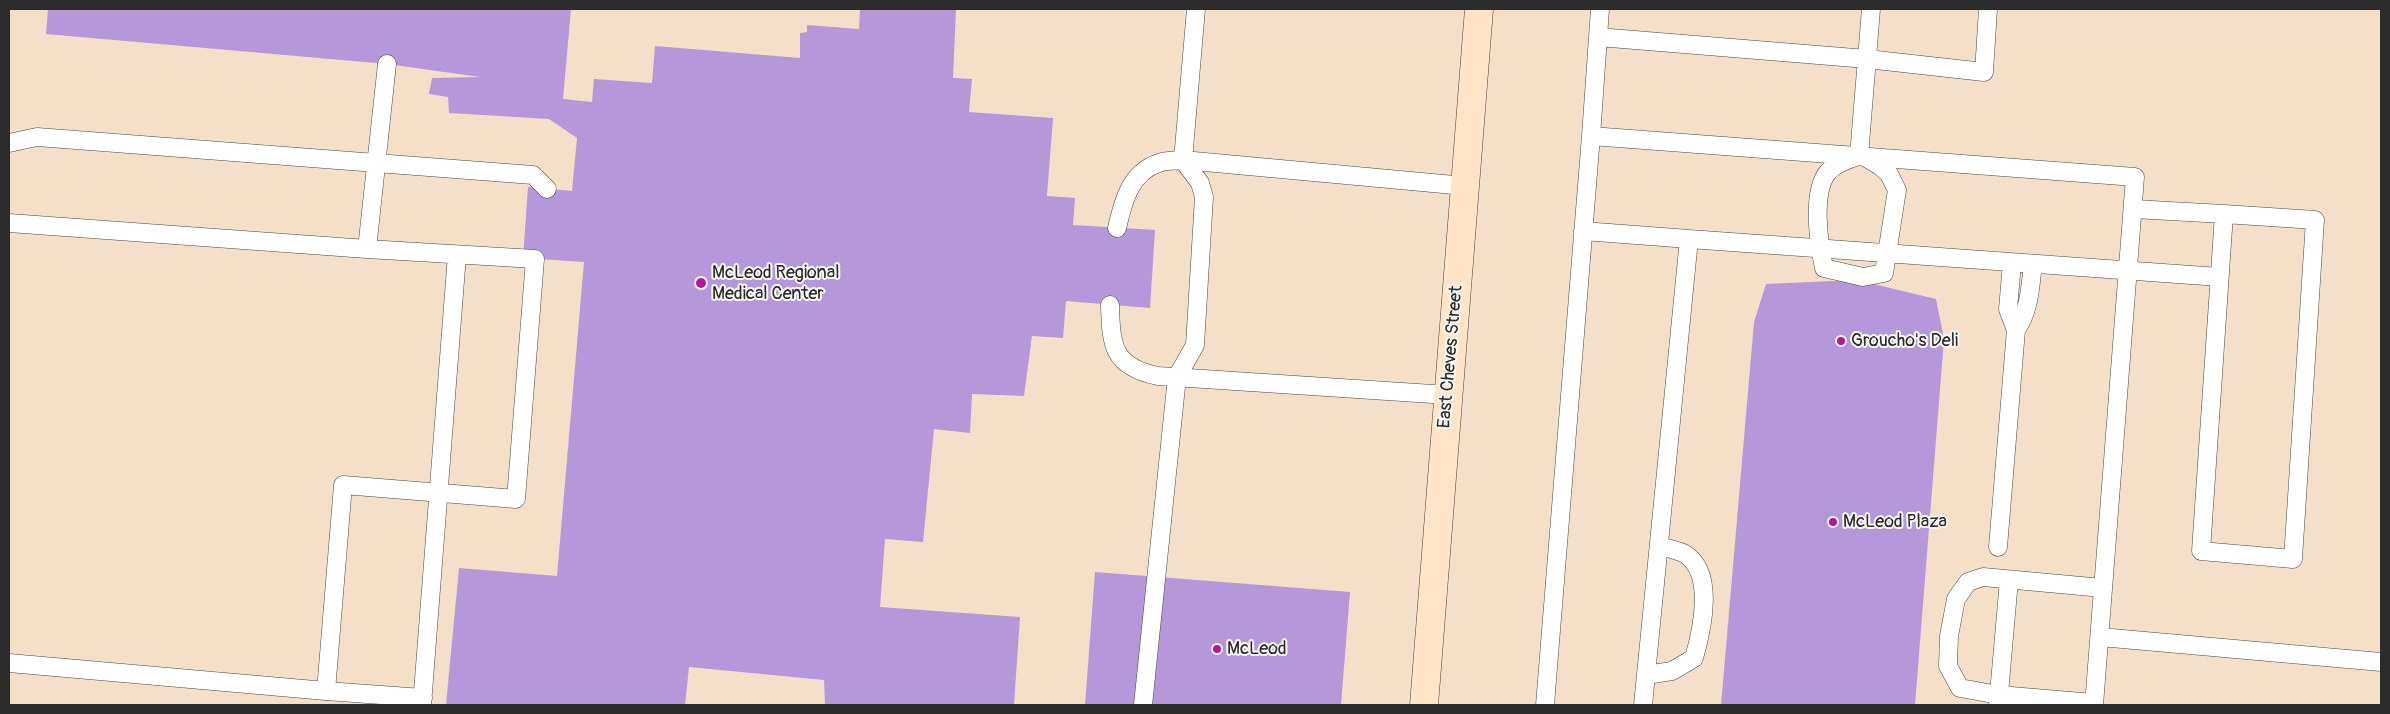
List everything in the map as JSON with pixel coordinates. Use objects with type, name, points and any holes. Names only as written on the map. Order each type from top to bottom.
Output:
[{"type":"main road","name":"East Cheves Street","points":[[1424,705],[1479,9]]},
{"type":"lane","points":[[1143,705],[1176,378],[1195,345],[1204,197],[1200,183],[1183,160],[1196,9]]},
{"type":"lane","points":[[1545,705],[1600,9]]},
{"type":"lane","points":[[1861,156],[1871,9]]},
{"type":"lane","points":[[1598,37],[1867,59],[1984,72],[1988,9]]},
{"type":"lane","points":[[367,250],[387,64]]},
{"type":"lane","points":[[1591,136],[2135,177],[2094,704],[1998,700],[1960,688],[1948,666],[1949,636],[1956,599],[1968,582],[1983,577],[2103,588]]},
{"type":"lane","points":[[9,143],[37,137],[533,175],[547,189]]},
{"type":"lane","points":[[1861,156],[1884,170],[1897,190],[1884,273],[1863,277],[1824,268],[1820,249],[1819,207],[1822,182],[1829,171],[1845,161],[1861,156]]},
{"type":"lane","points":[[1117,228],[1123,201],[1141,173],[1159,163],[1183,160],[1465,186]]},
{"type":"lane","points":[[2133,209],[2224,214],[2315,220],[2293,559],[2201,551],[2224,214]]},
{"type":"lane","points":[[9,223],[367,250],[535,259],[516,499],[343,485],[326,690]]},
{"type":"lane","points":[[1583,231],[2219,277]]},
{"type":"lane","points":[[1643,705],[1689,239]]},
{"type":"lane","points":[[9,663],[326,690],[422,702],[457,256]]},
{"type":"lane","points":[[1998,547],[2016,330],[2008,309],[2012,263]]},
{"type":"lane","points":[[2016,330],[2024,318],[2028,306],[2033,264]]},
{"type":"lane","points":[[1110,305],[1110,336],[1116,352],[1128,366],[1143,373],[1176,378],[1448,395]]},
{"type":"lane","points":[[1646,675],[1672,671],[1694,658],[1701,631],[1704,601],[1700,571],[1685,555],[1659,546]]},
{"type":"lane","points":[[1998,700],[2009,580]]},
{"type":"lane","points":[[2100,637],[2381,662]]},
{"type":"building","points":[[48,9],[571,9],[563,99],[592,102],[594,79],[652,83],[655,46],[800,58],[800,33],[807,32],[807,25],[859,29],[860,9],[956,9],[953,78],[972,79],[969,112],[1053,118],[1047,196],[1075,198],[1073,225],[1155,230],[1150,308],[1066,301],[1063,338],[1032,336],[1024,396],[972,394],[970,433],[934,429],[923,542],[885,539],[880,607],[1020,617],[1014,705],[825,705],[824,680],[689,667],[685,705],[446,705],[459,568],[557,576],[584,262],[523,258],[528,187],[572,191],[577,138],[549,119],[449,113],[448,97],[429,94],[432,78],[480,77],[387,64],[46,34]]},
{"type":"building","name":"McLeod Plaza","points":[[1857,280],[1936,299],[1944,339],[1915,705],[1721,705],[1754,322],[1766,284]]},
{"type":"building","name":"McLeod","points":[[1095,572],[1350,592],[1341,705],[1085,705]]},
{"type":"place","name":"McLeod Regional Medical Center","points":[[701,283]]},
{"type":"place","name":"Groucho's Deli","points":[[1841,341]]},
{"type":"place","name":"McLeod Plaza","points":[[1833,522]]},
{"type":"place","name":"McLeod","points":[[1217,649]]}]
